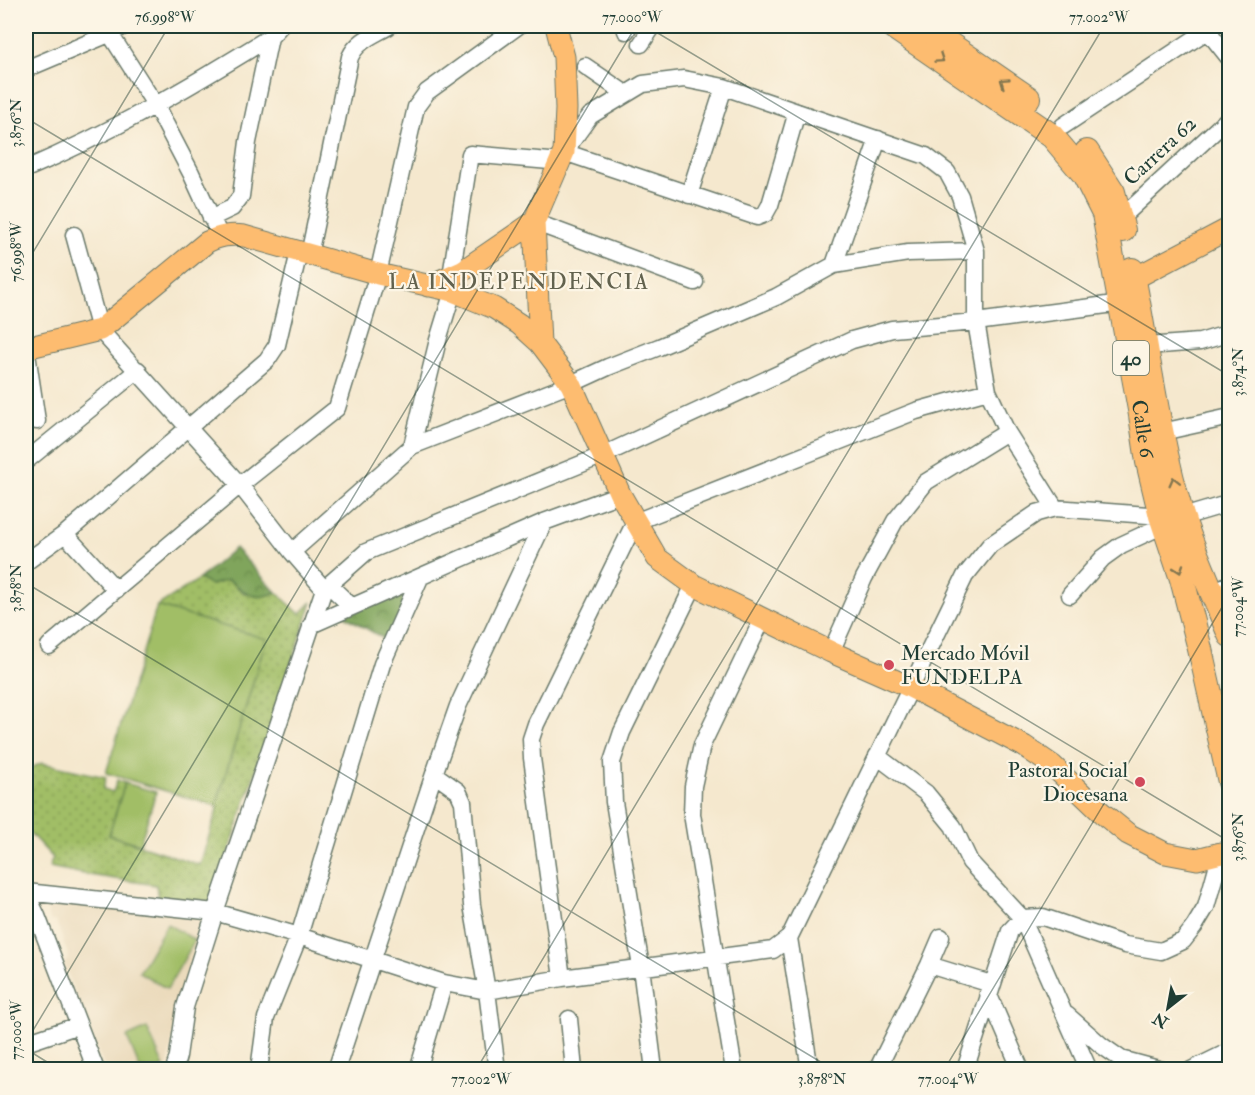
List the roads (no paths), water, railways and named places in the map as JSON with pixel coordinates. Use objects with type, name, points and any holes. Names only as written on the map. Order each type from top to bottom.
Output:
[{"type":"highway","name":"Calle 6","points":[[892,26],[1052,136],[1084,174],[1104,214],[1122,303],[1148,462],[1169,519],[1221,588],[1230,635]]},
{"type":"highway","name":"Calle 6","points":[[923,26],[1041,108],[1063,126],[1083,147],[1113,192],[1121,218],[1162,432],[1169,519],[1200,649],[1224,731],[1230,782]]},
{"type":"main road","points":[[540,343],[534,222],[563,157],[566,109],[564,57],[556,26]]},
{"type":"main road","points":[[452,284],[473,265],[534,222]]},
{"type":"main road","points":[[26,347],[100,330],[207,242],[216,227],[378,274],[428,286],[452,284],[519,324],[540,343],[571,384],[601,456],[635,522],[657,558],[694,585],[831,652],[910,687],[1024,746],[1053,766],[1101,813],[1128,834],[1165,853],[1197,858],[1227,848]]},
{"type":"main road","points":[[1133,279],[1230,228]]},
{"type":"street","points":[[26,562],[65,534],[267,360],[277,345],[304,254],[350,57],[354,48],[360,43],[389,26]]},
{"type":"street","points":[[49,646],[240,485],[337,408],[378,274],[416,107],[427,92],[518,26]]},
{"type":"street","points":[[641,44],[653,26]]},
{"type":"street","points":[[26,69],[112,28],[156,106],[216,227],[241,196],[248,142],[275,31]]},
{"type":"street","points":[[1063,126],[1210,28],[1230,59]]},
{"type":"street","points":[[26,169],[156,106],[275,31]]},
{"type":"street","points":[[585,66],[626,94]]},
{"type":"street","points":[[563,157],[590,116],[643,84],[684,79],[724,87],[926,156],[947,172],[960,196],[976,251],[976,322],[988,391],[1007,432],[1055,508]]},
{"type":"street","points":[[689,195],[724,87]]},
{"type":"street","points":[[412,446],[452,284],[470,154],[563,157],[757,217],[765,214],[770,205],[797,112]]},
{"type":"street","name":"Carrera 62","points":[[1121,218],[1230,117]]},
{"type":"street","points":[[834,265],[878,140]]},
{"type":"street","points":[[534,222],[695,282]]},
{"type":"street","points":[[74,235],[100,330],[240,485],[292,552],[327,587],[352,607]]},
{"type":"street","points":[[292,552],[412,446],[571,384],[776,297],[834,265],[908,253],[976,251]]},
{"type":"street","points":[[174,1070],[185,1007],[214,912],[311,625],[327,587],[366,552],[601,456],[852,340],[892,329],[976,322],[1122,303]]},
{"type":"street","points":[[1147,346],[1200,342],[1230,333]]},
{"type":"street","points":[[26,347],[37,421]]},
{"type":"street","points":[[26,461],[138,370]]},
{"type":"street","points":[[562,978],[531,739],[536,724],[635,522],[916,411],[988,391]]},
{"type":"street","points":[[1162,432],[1230,417]]},
{"type":"street","points":[[831,652],[864,578],[895,520],[926,482],[1007,432]]},
{"type":"street","points":[[311,625],[544,522],[620,494]]},
{"type":"street","points":[[1070,595],[1103,558],[1121,545],[1169,519],[1230,503]]},
{"type":"street","points":[[96,1070],[79,1025],[31,918],[26,893],[214,912],[299,936],[444,983],[487,991],[562,978],[773,950],[789,938],[965,576],[990,545],[1037,513],[1055,508],[1169,519]]},
{"type":"street","points":[[336,1070],[458,706],[544,522]]},
{"type":"street","points":[[65,534],[116,590]]},
{"type":"street","points":[[259,1070],[266,1018],[299,936],[382,664],[420,578]]},
{"type":"street","points":[[654,1070],[641,968],[614,802],[612,762],[622,732],[694,585]]},
{"type":"street","points":[[734,1070],[692,814],[693,786],[702,745],[764,618]]},
{"type":"street","points":[[877,756],[926,793],[953,826],[970,862],[1022,918],[1089,1070]]},
{"type":"street","points":[[434,774],[458,791],[463,802],[472,905],[487,991],[497,1070]]},
{"type":"street","points":[[965,1070],[1010,932],[1022,918],[1043,917],[1125,945],[1161,951],[1183,941],[1194,927],[1206,907],[1227,848]]},
{"type":"street","points":[[877,1070],[941,937]]},
{"type":"street","points":[[789,938],[810,1070]]},
{"type":"street","points":[[929,965],[990,989],[1021,1070]]},
{"type":"street","points":[[418,1070],[444,983]]},
{"type":"street","points":[[1062,1011],[1121,1059],[1162,1070]]},
{"type":"street","points":[[569,1019],[574,1070]]},
{"type":"street","points":[[26,1043],[79,1025]]},
{"type":"street","points":[[1191,1070],[1230,1051]]},
{"type":"place","name":"Mercado Móvil FUNDELPA","points":[[889,665]]},
{"type":"place","name":"Pastoral Social Diocesana","points":[[1140,782]]},
{"type":"district","name":"LA INDEPENDENCIA","points":[[519,282]]}]
